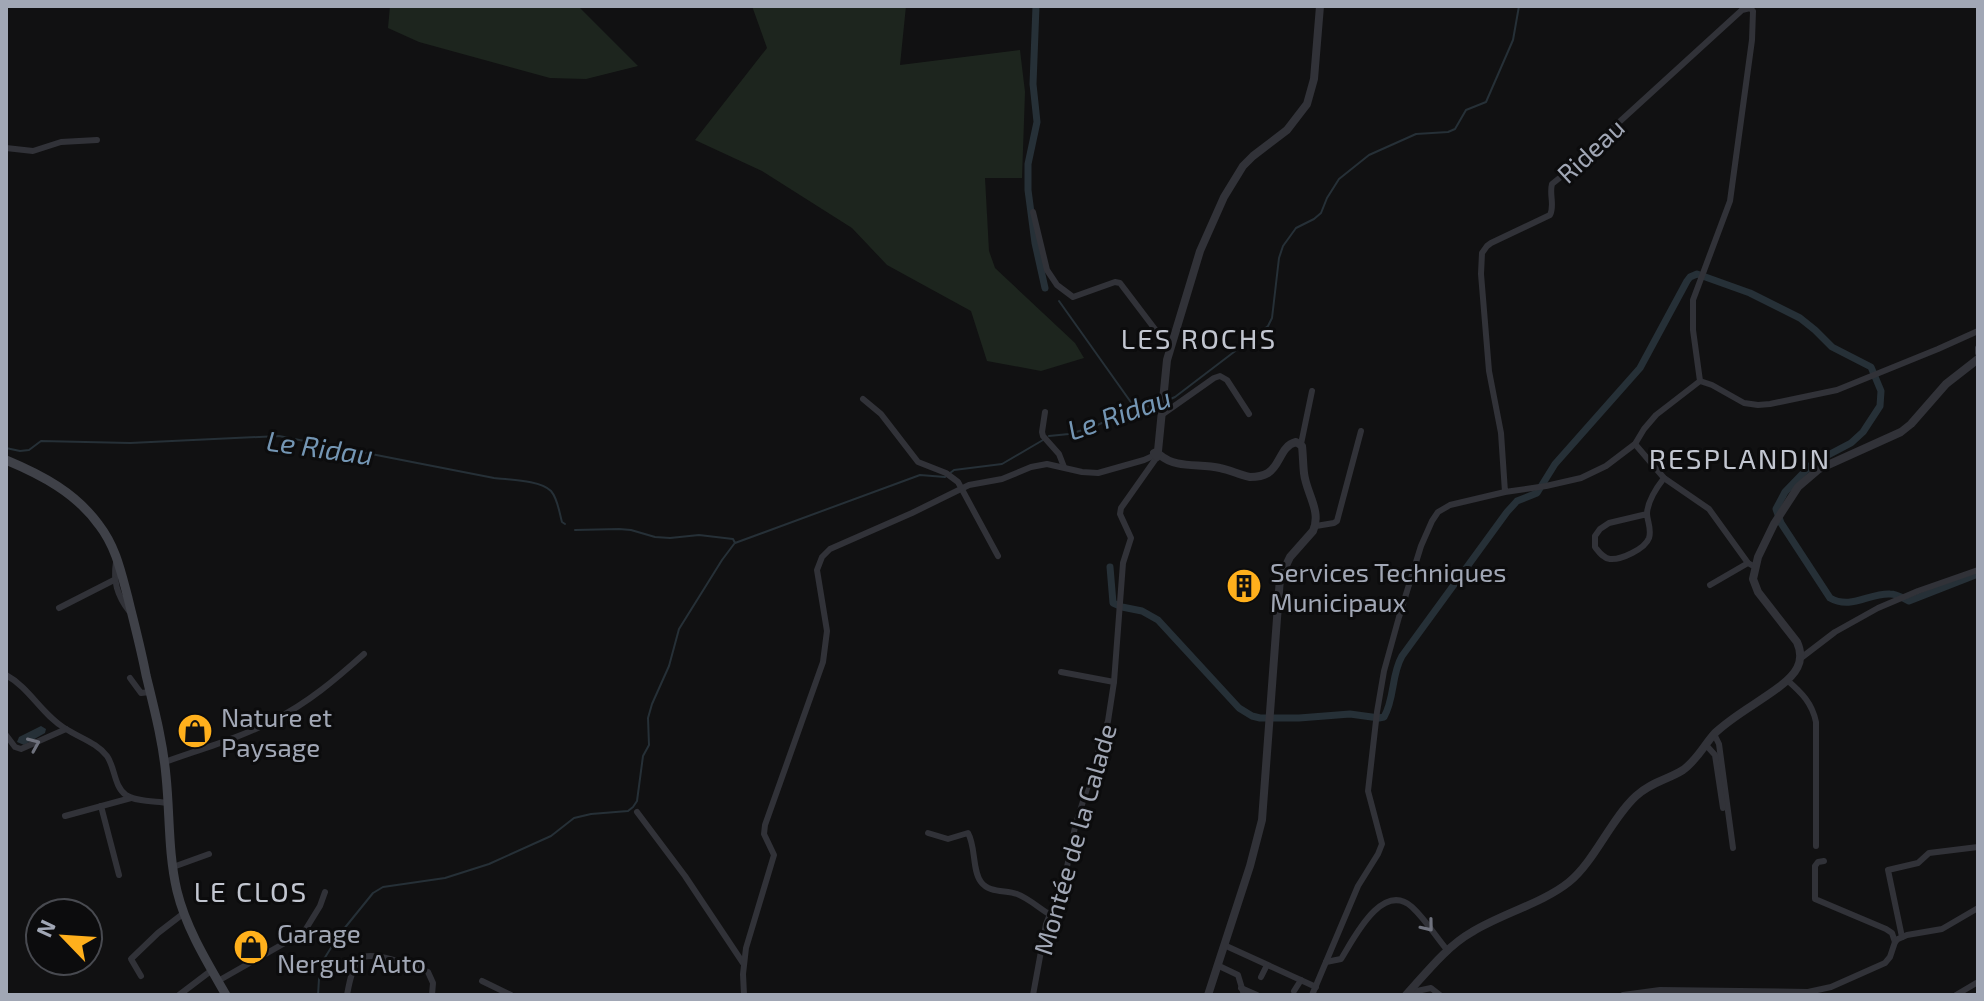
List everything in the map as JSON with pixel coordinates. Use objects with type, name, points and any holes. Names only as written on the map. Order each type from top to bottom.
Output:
[{"type":"main road","points":[[6,460],[42,476],[74,498],[110,540],[132,613],[165,762],[177,890],[184,913],[226,995]]},
{"type":"street","points":[[1158,455],[1167,360],[1200,251],[1224,197],[1243,166],[1287,130],[1307,104],[1314,79],[1320,6]]},
{"type":"street","name":"Rideau","points":[[1505,492],[1501,433],[1489,371],[1484,314],[1481,268],[1484,249],[1550,215],[1553,208],[1552,184],[1588,155],[1605,135],[1747,8],[1753,9],[1754,17],[1729,208],[1694,297],[1693,330],[1700,381]]},
{"type":"street","points":[[6,148],[33,151],[61,142],[97,140]]},
{"type":"street","points":[[1033,212],[1047,270],[1057,285],[1073,297],[1120,283],[1170,349]]},
{"type":"street","points":[[1312,995],[1358,886],[1382,844],[1368,791],[1377,712],[1400,612],[1421,546],[1438,512],[1445,507],[1505,492],[1589,475],[1635,444],[1656,415],[1700,381],[1744,403],[1758,405],[1828,393],[1978,331]]},
{"type":"street","points":[[1409,992],[1448,951],[1473,931],[1566,885],[1578,874],[1636,796],[1650,785],[1685,769],[1714,734],[1796,670],[1801,650],[1753,579],[1752,565],[1778,517],[1798,487],[1819,469],[1901,432],[1946,384],[1978,359]]},
{"type":"street","points":[[1163,406],[1220,376],[1227,380],[1249,414]]},
{"type":"street","points":[[1208,995],[1262,820],[1280,578],[1290,557],[1316,526],[1301,444],[1312,391]]},
{"type":"street","points":[[863,399],[881,414],[918,462],[949,475],[962,487],[998,556]]},
{"type":"street","points":[[1045,412],[1042,432],[1059,454],[1064,467]]},
{"type":"street","points":[[1316,526],[1337,521],[1361,431]]},
{"type":"street","points":[[744,995],[744,964],[751,928],[774,855],[764,834],[765,825],[823,662],[827,642],[817,570],[822,557],[830,549],[962,487],[1002,479],[1039,465],[1098,473],[1158,455],[1170,462],[1215,467],[1250,477],[1269,473],[1285,447],[1296,442],[1301,444]]},
{"type":"street","points":[[1635,444],[1664,478],[1709,509],[1752,565]]},
{"type":"street","name":"Montée de la Calade","points":[[1033,995],[1049,914],[1065,877],[1075,827],[1108,721],[1124,560],[1131,538],[1120,514],[1121,508],[1158,455]]},
{"type":"street","points":[[1647,514],[1607,524],[1595,536],[1595,547],[1600,554],[1610,559],[1647,543],[1650,523],[1647,514],[1655,491],[1664,478]]},
{"type":"street","points":[[117,558],[114,580],[123,603],[132,613]]},
{"type":"street","points":[[1710,585],[1752,565]]},
{"type":"street","points":[[1801,658],[1846,626],[1899,599],[1978,570]]},
{"type":"street","points":[[59,608],[114,580]]},
{"type":"street","points":[[165,762],[274,720],[317,694],[364,654]]},
{"type":"street","points":[[1061,672],[1114,682]]},
{"type":"street","points":[[6,675],[25,688],[66,729],[106,755],[121,791],[131,798]]},
{"type":"street","points":[[130,678],[141,693],[150,692]]},
{"type":"street","points":[[1787,680],[1806,697],[1816,722],[1816,846]]},
{"type":"street","points":[[6,735],[15,747],[21,749],[66,729]]},
{"type":"street","points":[[1714,734],[1719,744],[1733,848]]},
{"type":"street","points":[[1706,745],[1715,755],[1723,808]]},
{"type":"street","points":[[65,816],[131,798],[168,803]]},
{"type":"street","points":[[101,806],[119,875]]},
{"type":"street","points":[[637,812],[685,876],[744,964]]},
{"type":"street","points":[[928,833],[948,839],[968,833],[982,884],[1019,895],[1049,914]]},
{"type":"street","points":[[1902,937],[1888,870],[1918,863],[1929,853],[1978,847]]},
{"type":"street","points":[[173,867],[209,854]]},
{"type":"street","points":[[1824,861],[1815,866],[1815,899],[1889,930],[1895,942]]},
{"type":"street","points":[[218,981],[304,932],[325,892]]},
{"type":"street","points":[[1326,962],[1341,959],[1374,911],[1394,901],[1412,907],[1448,951]]},
{"type":"street","points":[[1623,995],[1660,990],[1797,993],[1818,990],[1885,963],[1895,942],[1902,937],[1942,929],[1978,908]]},
{"type":"street","points":[[141,976],[131,959],[184,913]]},
{"type":"street","points":[[1224,945],[1316,987]]},
{"type":"street","points":[[347,995],[357,962],[372,955],[428,972],[433,983],[432,995]]},
{"type":"street","points":[[1217,965],[1238,975],[1242,992],[1257,995]]},
{"type":"street","points":[[1261,977],[1267,965]]},
{"type":"street","points":[[179,995],[212,970]]},
{"type":"street","points":[[1294,991],[1301,980]]},
{"type":"street","points":[[482,981],[511,995]]},
{"type":"street","points":[[1956,995],[1978,982]]},
{"type":"street","points":[[1409,992],[1431,988],[1440,995]]},
{"type":"shaded area","points":[[390,6],[578,6],[638,66],[586,79],[550,78],[419,42],[388,28]]},
{"type":"shaded area","points":[[752,6],[906,6],[900,65],[1020,50],[1025,92],[1022,178],[985,178],[989,251],[995,268],[1075,343],[1084,358],[1041,371],[987,361],[971,311],[887,265],[852,228],[762,171],[695,140],[767,48]]},
{"type":"shaded area","points":[[41,726],[46,729],[45,733],[24,745],[17,742],[19,737]]},
{"type":"waterway","points":[[1036,6],[1033,84],[1037,122],[1028,164],[1028,190],[1045,288]]},
{"type":"waterway","name":"Le Ridau","points":[[1166,401],[1268,326],[1272,318],[1283,246],[1296,228],[1321,213],[1339,179],[1369,155],[1416,134],[1455,129],[1466,110],[1486,102],[1513,40],[1519,6]]},
{"type":"waterway","points":[[1110,567],[1113,603],[1142,611],[1158,620],[1239,708],[1252,716],[1299,718],[1350,714],[1384,717],[1402,656],[1507,512],[1517,501],[1537,493],[1555,464],[1640,368],[1687,281],[1697,274],[1750,293],[1800,318],[1832,347],[1871,367],[1881,391],[1880,406],[1863,432],[1851,443],[1813,463],[1785,492],[1776,509],[1781,523],[1830,598],[1853,602],[1890,594],[1909,601],[1978,574]]},
{"type":"waterway","points":[[1059,301],[1135,408]]},
{"type":"waterway","name":"Le Ridau","points":[[1049,436],[1093,427],[1135,408],[1160,403]]},
{"type":"waterway","name":"Le Ridau","points":[[6,448],[29,450],[41,441],[130,443],[279,436],[540,485],[553,494],[565,524]]},
{"type":"waterway","name":"Le Ridau","points":[[575,530],[631,530],[670,538],[699,535],[733,539],[735,543],[920,475],[945,477],[954,470],[1002,464],[1043,440]]},
{"type":"waterway","points":[[318,995],[324,959],[373,893],[383,887],[445,878],[489,864],[551,836],[574,818],[628,811],[633,807],[637,801],[643,756],[649,745],[648,718],[669,666],[679,629],[734,544]]},
{"type":"place","name":"Services Techniques Municipaux","points":[[1244,586]]},
{"type":"place","name":"Nature et Paysage","points":[[195,731]]},
{"type":"place","name":"Garage Nerguti Auto","points":[[251,947]]},
{"type":"district","name":"LES ROCHS","points":[[1199,338]]},
{"type":"district","name":"RESPLANDIN","points":[[1740,458]]},
{"type":"district","name":"LE CLOS","points":[[251,891]]}]
